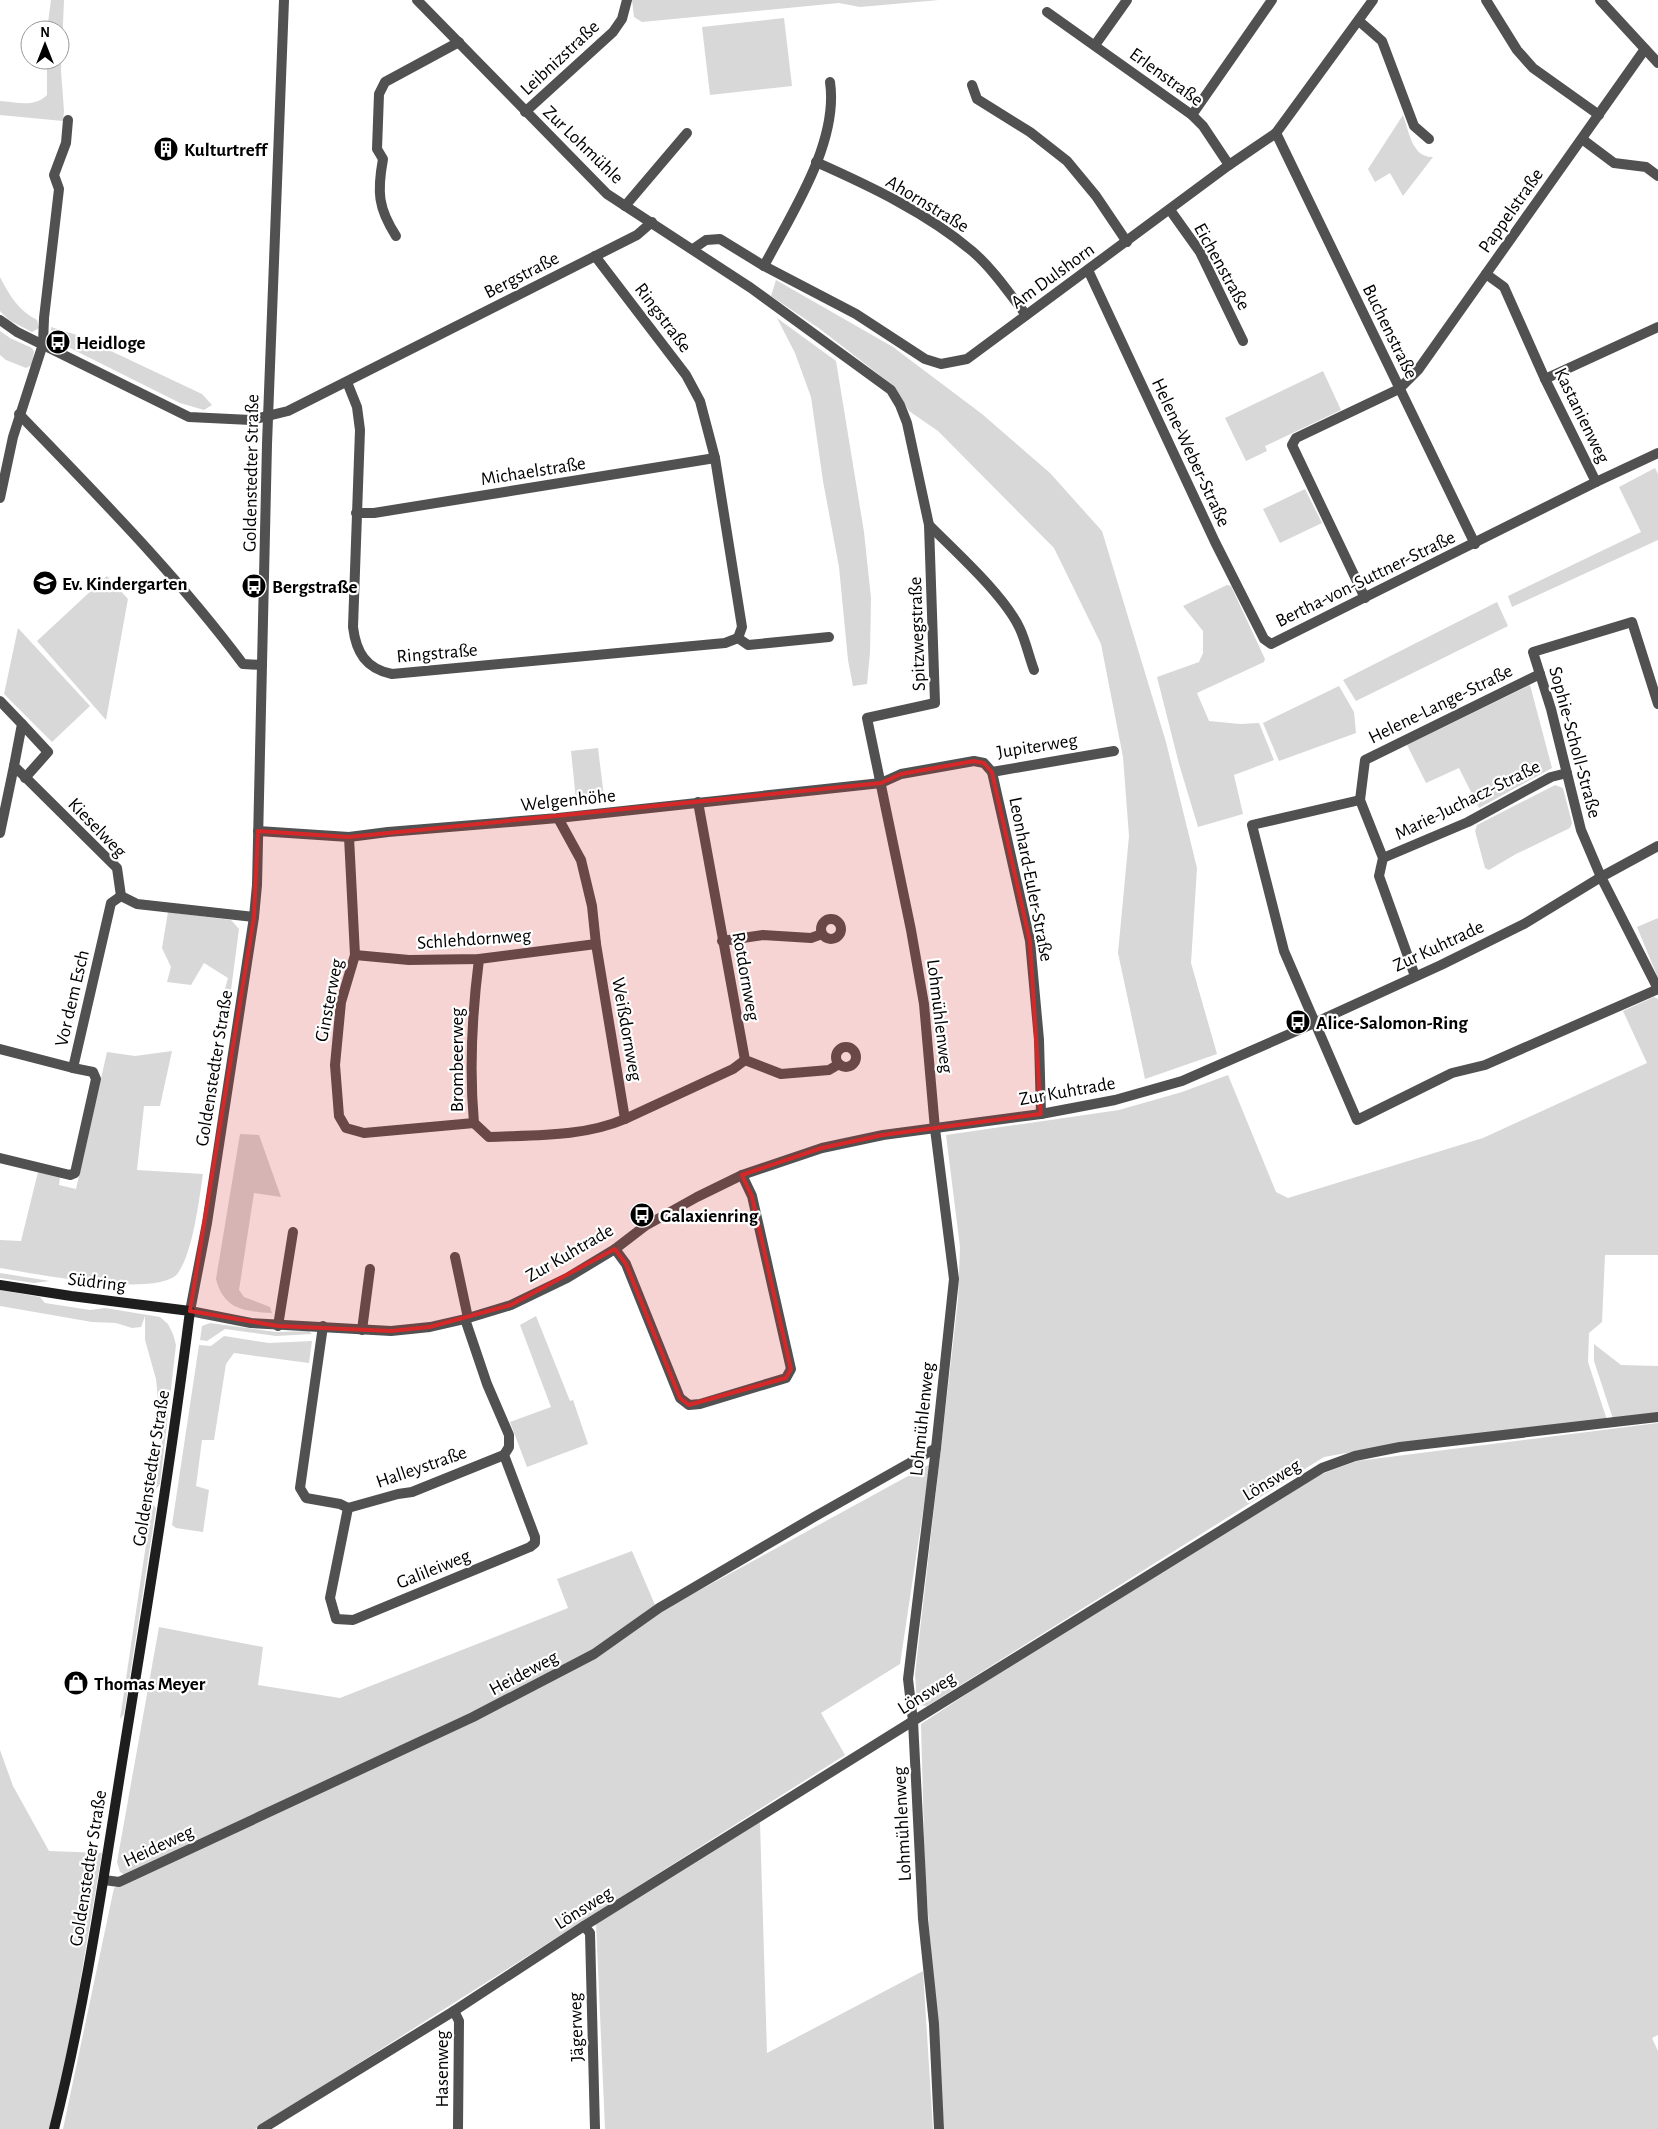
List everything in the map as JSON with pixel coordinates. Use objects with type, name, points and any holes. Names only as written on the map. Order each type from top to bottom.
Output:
[{"type":"main road","name":"Südring","points":[[0,1285],[190,1311]]},
{"type":"main road","name":"Goldenstedter Straße","points":[[54,2129],[69,2068],[104,1880],[176,1414],[190,1311]]},
{"type":"street","name":"Goldenstedter Straße","points":[[190,1311],[207,1223],[254,916],[258,831],[268,417],[284,0]]},
{"type":"street","name":"Zur Lohmühle","points":[[417,0],[607,194],[693,249],[797,321]]},
{"type":"street","name":"Leibnizstraße","points":[[526,112],[613,32],[622,19],[627,0]]},
{"type":"street","points":[[1095,45],[1127,0]]},
{"type":"street","points":[[1192,114],[1272,0]]},
{"type":"street","name":"Am Dulshorn","points":[[693,249],[706,240],[720,239],[764,266],[856,314],[925,359],[941,364],[967,359],[1229,165],[1276,133],[1373,0]]},
{"type":"street","points":[[1486,0],[1517,50],[1533,68],[1599,115]]},
{"type":"street","points":[[1600,0],[1658,63]]},
{"type":"street","name":"Erlenstraße","points":[[1047,12],[1192,114],[1203,126],[1229,165]]},
{"type":"street","points":[[1359,21],[1382,41],[1414,126],[1429,139]]},
{"type":"street","points":[[396,236],[387,222],[380,204],[380,176],[383,159],[377,149],[379,94],[386,82],[459,42]]},
{"type":"street","name":"Pappelstraße","points":[[1400,389],[1418,370],[1645,49]]},
{"type":"street","points":[[764,266],[816,162],[831,111],[830,82]]},
{"type":"street","points":[[972,85],[977,100],[1030,132],[1067,161],[1096,196],[1127,242]]},
{"type":"street","points":[[0,498],[19,414],[43,344],[44,318],[59,189],[54,175],[66,143],[68,120]]},
{"type":"street","points":[[625,206],[687,133]]},
{"type":"street","name":"Buchenstraße","points":[[1276,133],[1475,544]]},
{"type":"street","points":[[1582,139],[1614,163],[1646,167],[1658,176]]},
{"type":"street","name":"Ahornstraße","points":[[816,162],[906,206],[939,226],[972,252],[994,273],[1026,315]]},
{"type":"street","name":"Eichenstraße","points":[[1170,210],[1200,252],[1243,341]]},
{"type":"street","name":"Bergstraße","points":[[0,320],[17,332],[189,417],[251,420],[288,411],[347,382],[637,235],[652,222]]},
{"type":"street","name":"Ringstraße","points":[[347,382],[357,407],[360,430],[353,627],[355,640],[361,655],[378,671],[392,674],[725,643],[738,638],[742,627],[715,458],[700,401],[686,375],[595,256]]},
{"type":"street","name":"Helene-Weber-Straße","points":[[1088,270],[1215,542],[1264,639],[1271,644]]},
{"type":"street","name":"Kastanienweg","points":[[1475,544],[1596,482],[1545,379],[1504,287],[1486,274]]},
{"type":"street","name":"Spitzwegstraße","points":[[797,321],[891,390],[900,405],[907,423],[929,525],[936,703],[867,718]]},
{"type":"street","points":[[1545,379],[1658,327]]},
{"type":"street","points":[[1365,598],[1292,445],[1296,438],[1400,389]]},
{"type":"street","points":[[19,414],[165,566],[243,664],[262,665]]},
{"type":"street","points":[[1596,482],[1658,453]]},
{"type":"street","name":"Michaelstraße","points":[[356,513],[383,512],[715,458]]},
{"type":"street","points":[[929,525],[1012,614],[1021,630],[1034,670]]},
{"type":"street","name":"Bertha-von-Suttner-Straße","points":[[1271,644],[1475,544]]},
{"type":"street","name":"Sophie-Scholl-Straße","points":[[1601,877],[1581,830],[1551,709],[1533,652],[1632,622],[1658,704]]},
{"type":"street","name":"Ringstraße","points":[[738,638],[748,645],[829,637]]},
{"type":"street","name":"Helene-Lange-Straße","points":[[1360,800],[1365,760],[1540,674]]},
{"type":"street","points":[[0,701],[48,752],[25,778]]},
{"type":"street","name":"Lohmühlenweg","points":[[867,718],[924,1004],[936,1129],[954,1279],[908,1679],[913,1720],[923,1918],[934,2024],[939,2129]]},
{"type":"street","points":[[0,833],[22,724]]},
{"type":"street","name":"Jupiterweg","points":[[881,783],[901,774],[974,761],[984,763],[992,772],[1114,750]]},
{"type":"street","name":"Kieselweg","points":[[14,766],[117,868],[121,896]]},
{"type":"street","name":"Leonhard-Euler-Straße","points":[[992,772],[1030,941],[1039,1040],[1041,1114]]},
{"type":"street","name":"Marie-Juchacz-Straße","points":[[1383,858],[1468,822],[1551,777],[1567,773]]},
{"type":"street","name":"Welgenhöhe","points":[[258,831],[349,837],[558,818],[881,783]]},
{"type":"street","points":[[1415,976],[1379,876],[1383,858],[1360,800],[1252,825],[1284,951],[1357,1120],[1452,1073],[1485,1065],[1658,989],[1601,877]]},
{"type":"street","name":"Rotdornweg","points":[[698,802],[745,1060]]},
{"type":"street","name":"Weißdornweg","points":[[558,818],[581,860],[592,906],[596,944],[625,1119],[733,1069],[745,1060]]},
{"type":"street","name":"Ginsterweg","points":[[349,837],[355,955],[341,1002],[335,1065],[339,1116],[346,1128],[364,1133],[474,1124]]},
{"type":"street","name":"Zur Kuhtrade","points":[[190,1311],[251,1324],[323,1326],[362,1330],[399,1331],[467,1319],[511,1305],[567,1278],[615,1249],[645,1226],[742,1175],[822,1148],[883,1135],[1041,1114],[1152,1091],[1182,1081],[1314,1023],[1524,924],[1601,877],[1658,846]]},
{"type":"street","points":[[121,896],[137,904],[254,916]]},
{"type":"street","name":"Vor dem Esch","points":[[0,1049],[74,1068],[111,903],[121,896]]},
{"type":"street","points":[[722,942],[763,935],[811,938],[822,934]]},
{"type":"street","name":"Schlehdornweg","points":[[355,955],[409,960],[479,959],[596,944]]},
{"type":"street","name":"Brombeerweg","points":[[479,959],[471,1046],[471,1086],[474,1124],[489,1137],[558,1134],[606,1128],[625,1119]]},
{"type":"street","points":[[745,1060],[782,1074],[829,1070],[839,1064]]},
{"type":"street","points":[[0,1158],[70,1175],[74,1173],[96,1080],[92,1072],[74,1068]]},
{"type":"street","points":[[615,1249],[626,1264],[680,1398],[689,1404],[700,1404],[786,1378],[791,1369],[752,1196],[742,1175]]},
{"type":"street","points":[[278,1326],[293,1232]]},
{"type":"street","points":[[455,1257],[467,1319],[487,1384],[509,1435],[509,1447],[504,1455]]},
{"type":"street","points":[[362,1330],[370,1269]]},
{"type":"street","points":[[323,1326],[300,1488],[306,1498],[340,1504],[348,1508]]},
{"type":"street","name":"Lönsweg","points":[[262,2129],[454,2011],[584,1926],[1183,1552],[1335,1462],[1400,1447],[1658,1417]]},
{"type":"street","name":"Heideweg","points":[[104,1880],[119,1882],[473,1717],[594,1654],[659,1608],[936,1448]]},
{"type":"street","name":"Halleystraße","points":[[348,1508],[412,1492],[504,1455]]},
{"type":"street","name":"Galileiweg","points":[[348,1508],[330,1598],[336,1619],[353,1620],[530,1547],[535,1542],[535,1536],[504,1455]]},
{"type":"street","name":"Jägerweg","points":[[584,1926],[590,1933],[595,2129]]},
{"type":"street","name":"Hasenweg","points":[[454,2011],[459,2021],[458,2129]]},
{"type":"highlighted area","points":[[974,761],[984,763],[992,772],[1030,941],[1041,1114],[883,1135],[822,1148],[742,1175],[752,1196],[791,1369],[786,1378],[689,1405],[680,1398],[626,1264],[615,1249],[511,1305],[430,1327],[391,1331],[278,1326],[190,1311],[254,917],[258,831],[349,837],[881,783],[901,774]]},
{"type":"shaded area","points":[[51,0],[64,0],[63,20],[48,20]]},
{"type":"shaded area","points":[[632,0],[939,0],[860,7],[839,3],[642,22],[634,17]]},
{"type":"shaded area","points":[[784,18],[792,86],[710,95],[702,27]]},
{"type":"shaded area","points":[[47,70],[61,70],[63,121],[0,115],[0,101],[31,103],[37,102],[47,95]]},
{"type":"shaded area","points":[[1403,115],[1412,142],[1416,148],[1420,153],[1433,157],[1403,196],[1390,173],[1375,182],[1368,169]]},
{"type":"shaded area","points":[[0,277],[15,302],[37,320],[39,328],[32,332],[9,320],[0,311]]},
{"type":"shaded area","points":[[776,280],[893,347],[982,414],[1050,473],[1102,531],[1166,742],[1197,868],[1191,963],[1217,1054],[1145,1079],[1118,953],[1129,836],[1123,757],[1101,644],[1054,548],[938,431],[909,411],[895,387],[820,329],[771,296]]},
{"type":"shaded area","points":[[777,318],[836,361],[864,532],[871,598],[870,653],[867,684],[853,686],[848,660],[839,567],[823,481],[811,397],[795,353]]},
{"type":"shaded area","points":[[51,327],[77,335],[202,394],[212,405],[204,410],[180,403],[52,339]]},
{"type":"shaded area","points":[[0,331],[32,348],[34,352],[32,365],[26,368],[6,360],[0,355]]},
{"type":"shaded area","points":[[1323,371],[1341,410],[1265,446],[1267,451],[1246,461],[1225,418]]},
{"type":"shaded area","points":[[1655,468],[1658,474],[1658,540],[1512,607],[1508,596],[1641,532],[1619,487]]},
{"type":"shaded area","points":[[1305,489],[1322,523],[1280,543],[1263,509]]},
{"type":"shaded area","points":[[107,576],[128,599],[106,720],[37,641]]},
{"type":"shaded area","points":[[1227,585],[1231,586],[1265,659],[1264,662],[1197,693],[1209,721],[1240,724],[1259,723],[1274,760],[1234,775],[1243,814],[1198,827],[1179,764],[1157,677],[1199,662],[1203,653],[1203,631],[1183,606]]},
{"type":"shaded area","points":[[1497,602],[1508,626],[1356,701],[1343,680]]},
{"type":"shaded area","points":[[18,628],[90,706],[52,742],[4,694]]},
{"type":"shaded area","points":[[1530,685],[1552,768],[1479,808],[1459,768],[1426,783],[1407,745]]},
{"type":"shaded area","points":[[1339,686],[1354,712],[1356,733],[1279,761],[1263,723]]},
{"type":"shaded area","points":[[598,748],[604,797],[576,800],[571,751]]},
{"type":"shaded area","points":[[1555,785],[1563,788],[1572,823],[1570,828],[1516,854],[1489,870],[1485,868],[1475,831],[1477,825]]},
{"type":"shaded area","points":[[168,912],[231,920],[239,929],[231,990],[225,989],[228,978],[204,963],[191,985],[167,982],[171,967],[162,948]]},
{"type":"shaded area","points":[[1658,918],[1658,978],[1637,927]]},
{"type":"shaded area","points":[[1654,997],[1658,999],[1658,1255],[1605,1255],[1602,1322],[1589,1333],[1588,1362],[1607,1420],[1397,1444],[1324,1457],[927,1706],[917,1705],[915,1674],[958,1300],[960,1247],[946,1135],[1119,1110],[1182,1092],[1228,1075],[1276,1192],[1288,1198],[1483,1138],[1647,1063],[1623,1011]]},
{"type":"shaded area","points":[[172,1051],[160,1106],[144,1106],[137,1170],[203,1174],[188,1252],[178,1273],[166,1280],[147,1284],[122,1284],[65,1279],[0,1268],[0,1240],[21,1241],[38,1172],[60,1177],[59,1185],[76,1189],[107,1052],[135,1056]]},
{"type":"shaded area","points":[[240,1134],[259,1135],[281,1197],[254,1193],[239,1290],[244,1297],[270,1307],[272,1313],[244,1310],[236,1307],[224,1297],[216,1279]]},
{"type":"shaded area","points":[[0,1273],[50,1281],[34,1283],[0,1278]]},
{"type":"shaded area","points":[[0,1290],[40,1297],[45,1303],[90,1310],[105,1308],[160,1317],[168,1324],[176,1345],[160,1484],[156,1489],[162,1442],[156,1379],[145,1340],[145,1316],[141,1327],[132,1328],[116,1323],[92,1322],[0,1306]]},
{"type":"shaded area","points":[[536,1316],[570,1401],[573,1400],[588,1444],[527,1467],[510,1422],[551,1407],[520,1325]]},
{"type":"shaded area","points":[[210,1323],[276,1332],[309,1331],[312,1334],[276,1336],[225,1329],[207,1341],[200,1340],[202,1326]]},
{"type":"shaded area","points":[[224,1336],[269,1343],[312,1341],[309,1363],[234,1353],[226,1364],[214,1440],[202,1440],[196,1486],[209,1490],[203,1532],[176,1528],[172,1525],[199,1345],[211,1346]]},
{"type":"shaded area","points":[[1594,1344],[1621,1365],[1658,1366],[1658,1413],[1613,1419],[1594,1361]]},
{"type":"shaded area","points":[[1658,1423],[1658,2035],[1652,2038],[1658,2051],[1658,2129],[944,2129],[925,1872],[921,1724],[1034,1650],[1319,1475],[1357,1461]]},
{"type":"shaded area","points":[[930,1464],[900,1664],[821,1713],[845,1755],[255,2129],[63,2129],[114,1888],[475,1719],[658,1613]]},
{"type":"shaded area","points":[[152,1504],[156,1508],[124,1714],[120,1719]]},
{"type":"shaded area","points":[[632,1551],[655,1605],[593,1650],[448,1725],[127,1876],[120,1872],[117,1862],[159,1627],[263,1647],[258,1685],[340,1698],[568,1608],[557,1579]]},
{"type":"shaded area","points":[[0,1750],[13,1786],[49,1851],[102,1853],[66,2065],[49,2129],[0,2129]]},
{"type":"shaded area","points":[[760,1822],[767,2053],[923,1971],[933,2129],[605,2129],[596,1923]]},
{"type":"place","name":"Kulturtreff","points":[[166,149]]},
{"type":"place","name":"Heidloge","points":[[58,342]]},
{"type":"place","name":"Ev. Kindergarten","points":[[45,583]]},
{"type":"place","name":"Bergstraße","points":[[254,586]]},
{"type":"place","name":"Alice-Salomon-Ring","points":[[1298,1022]]},
{"type":"place","name":"Galaxienring","points":[[642,1215]]},
{"type":"place","name":"Thomas Meyer","points":[[76,1683]]}]
